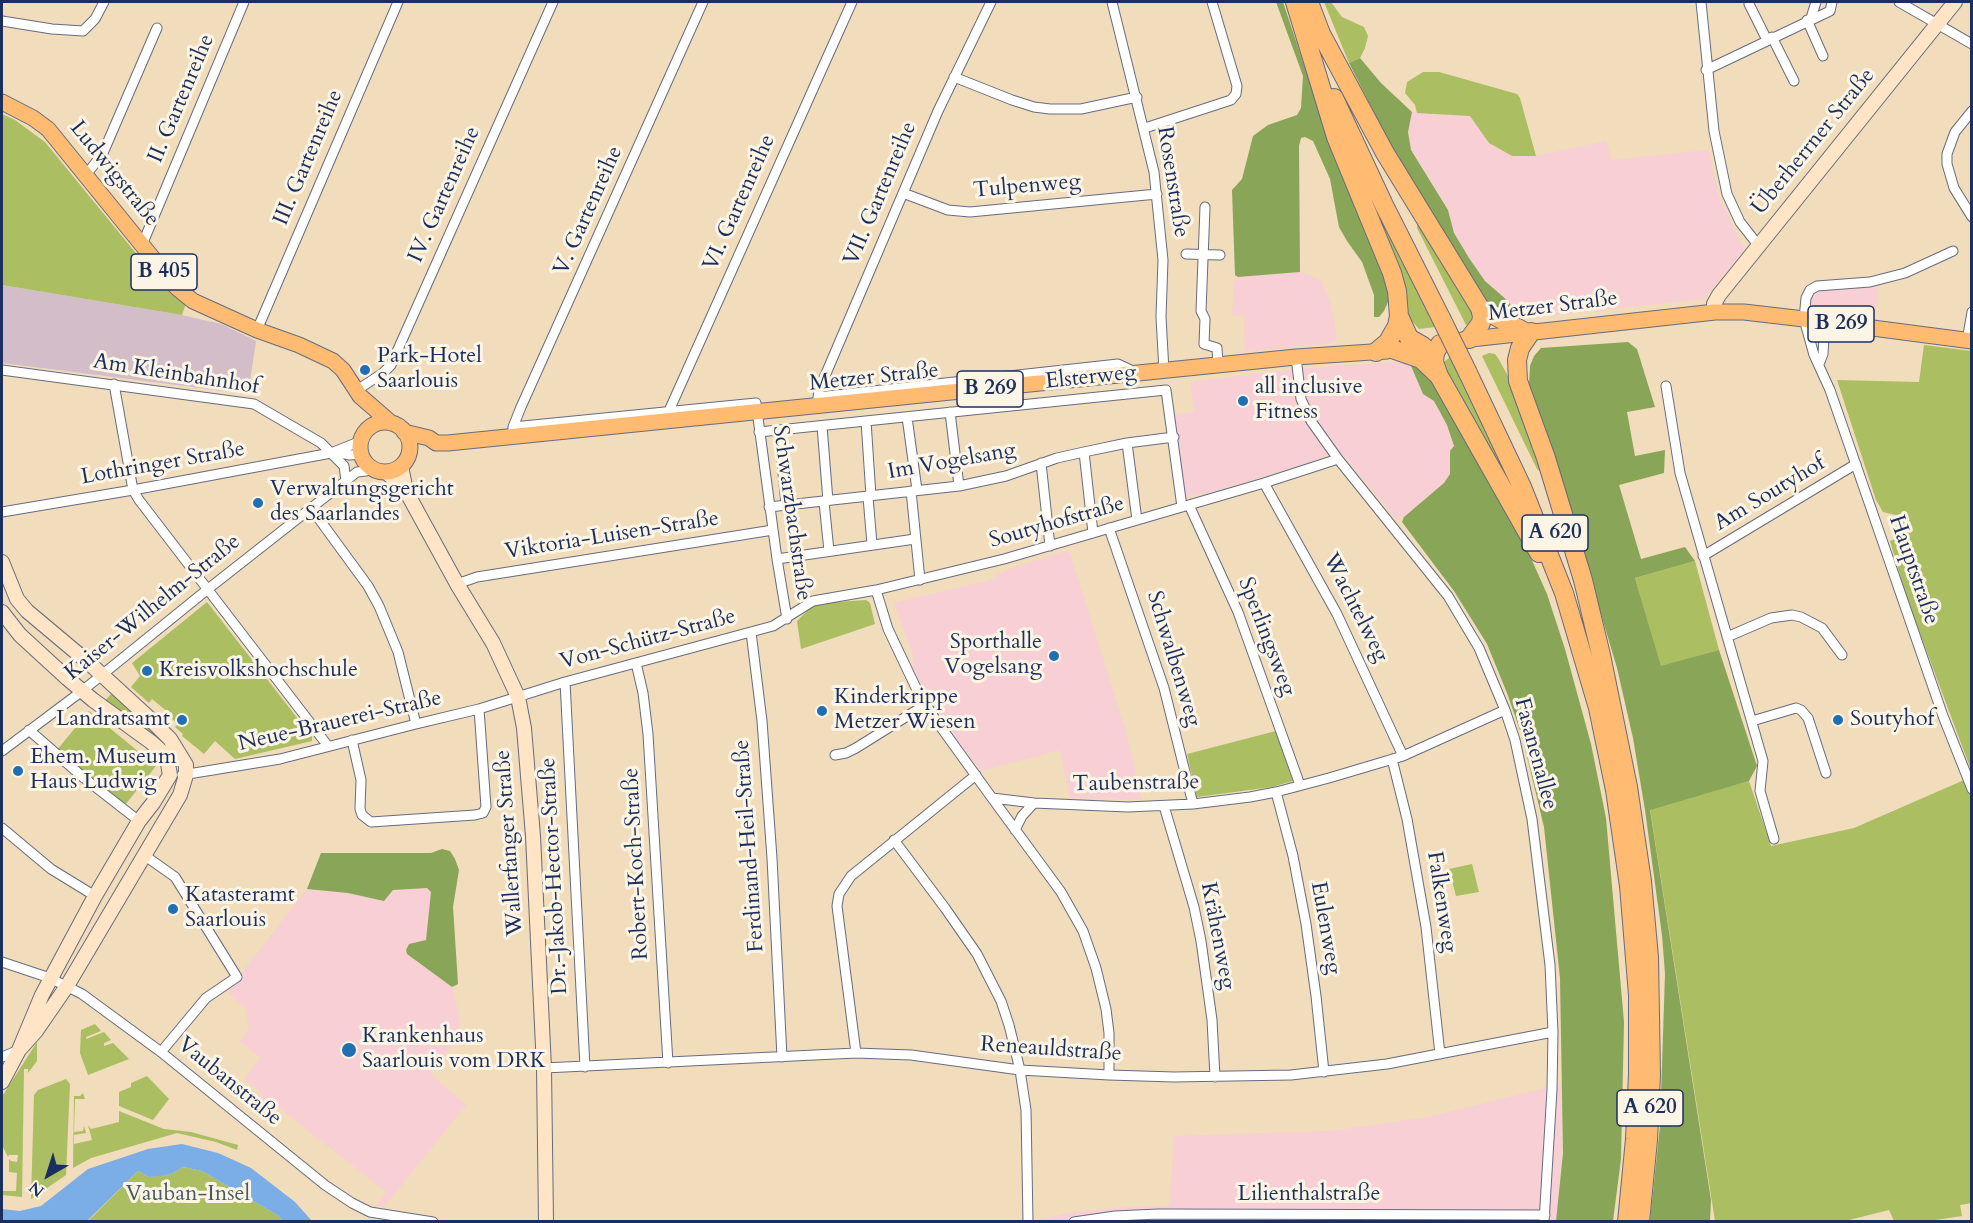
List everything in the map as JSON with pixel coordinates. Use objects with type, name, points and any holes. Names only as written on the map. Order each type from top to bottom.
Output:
[{"type":"highway","name":"A 620","points":[[1295,2],[1356,147],[1530,474],[1557,538],[1588,626],[1610,706],[1636,840],[1649,957],[1651,1075],[1645,1180],[1640,1221]]},
{"type":"highway","points":[[1295,2],[1336,137],[1392,273],[1397,291],[1399,316],[1409,338],[1431,345],[1435,353],[1434,362],[1439,376],[1549,572],[1584,656]]},
{"type":"highway","name":"A 620","points":[[1309,2],[1367,142],[1446,315]]},
{"type":"highway","points":[[1319,30],[1380,143],[1479,308],[1482,316],[1481,323],[1469,339]]},
{"type":"highway","points":[[1479,308],[1529,333],[1517,360]]},
{"type":"highway","points":[[1376,352],[1393,336],[1399,316]]},
{"type":"highway","points":[[1505,335],[1512,343],[1517,360],[1518,381],[1546,458],[1583,579],[1601,655],[1610,706]]},
{"type":"highway","points":[[1395,350],[1421,359],[1439,376]]},
{"type":"highway","name":"A 620","points":[[1474,371],[1538,524],[1564,593],[1598,708],[1615,790],[1624,843],[1636,960],[1638,1074],[1635,1139],[1627,1221]]},
{"type":"main road","name":"Ludwigstraße","points":[[2,102],[33,118],[48,129],[177,288],[193,301],[333,361],[344,370],[358,393],[398,428]]},
{"type":"main road","name":"Metzer Straße","points":[[409,452],[428,448],[436,443],[513,432],[668,416],[757,413],[817,402],[1139,374],[1296,357],[1376,352],[1469,339],[1714,312],[1744,312],[1969,341]]},
{"type":"main road","points":[[358,393],[369,454]]},
{"type":"main road","points":[[375,424],[398,428],[409,444],[409,452],[369,454],[375,424]]},
{"type":"main road","name":"Metzer Straße","points":[[398,428],[429,438],[436,443]]},
{"type":"street","points":[[2,21],[52,29],[83,31],[94,19],[104,2]]},
{"type":"street","name":"II. Gartenreihe","points":[[142,245],[244,2]]},
{"type":"street","name":"III. Gartenreihe","points":[[257,330],[398,2]]},
{"type":"street","name":"IV. Gartenreihe","points":[[358,393],[391,365],[553,2]]},
{"type":"street","name":"V. Gartenreihe","points":[[513,432],[703,2]]},
{"type":"street","name":"VI. Gartenreihe","points":[[668,416],[852,2]]},
{"type":"street","name":"VII. Gartenreihe","points":[[817,402],[903,193],[954,77],[991,2]]},
{"type":"street","name":"Rosenstraße","points":[[1112,2],[1145,128],[1157,194],[1163,260],[1161,317],[1164,371]]},
{"type":"street","points":[[1145,128],[1231,100],[1236,94],[1237,86],[1212,2]]},
{"type":"street","points":[[1701,2],[1706,70],[1714,131],[1727,194],[1740,222],[1758,245]]},
{"type":"street","points":[[1807,2],[1823,56]]},
{"type":"street","points":[[1810,17],[1816,2]]},
{"type":"street","points":[[1706,70],[1810,17],[1830,10],[1832,2]]},
{"type":"street","points":[[1899,2],[1971,44]]},
{"type":"street","name":"Überherrner Straße","points":[[1714,312],[1714,304],[1719,295],[1955,2]]},
{"type":"street","points":[[1749,4],[1794,81]]},
{"type":"street","points":[[86,175],[103,153],[157,28]]},
{"type":"street","points":[[954,77],[1012,100],[1050,110],[1081,109],[1137,97]]},
{"type":"street","points":[[1971,111],[1955,132],[1947,154],[1947,164],[1954,188],[1971,217]]},
{"type":"street","name":"Tulpenweg","points":[[903,193],[948,210],[970,212],[1157,194]]},
{"type":"street","points":[[1205,207],[1201,310],[1205,319],[1204,344],[1217,348],[1218,366]]},
{"type":"street","points":[[1804,319],[1806,298],[1810,290],[1817,286],[1870,282],[1905,273],[1953,251]]},
{"type":"street","points":[[1186,254],[1220,255]]},
{"type":"street","points":[[1969,341],[1971,312]]},
{"type":"street","name":"Hauptstraße","points":[[1804,319],[1814,355],[1856,464],[1971,789]]},
{"type":"street","points":[[1819,364],[1823,354],[1825,322]]},
{"type":"street","name":"Fasanenallee","points":[[1296,357],[1301,399],[1317,432],[1448,596],[1479,648],[1505,710],[1522,769],[1538,859],[1550,965],[1553,1032],[1545,1218]]},
{"type":"street","name":"Am Kleinbahnhof","points":[[2,370],[254,404],[321,443],[333,453]]},
{"type":"street","points":[[114,384],[133,490],[157,525],[328,746]]},
{"type":"street","name":"Am Soutyhof","points":[[1666,386],[1680,473],[1763,762],[1760,791],[1774,839]]},
{"type":"street","name":"Elsterweg","points":[[759,432],[1166,390],[1185,506]]},
{"type":"street","points":[[950,412],[959,486]]},
{"type":"street","name":"Schwarzbachstraße","points":[[757,413],[787,619]]},
{"type":"street","points":[[907,417],[920,580]]},
{"type":"street","points":[[866,421],[872,544]]},
{"type":"street","points":[[822,426],[829,551]]},
{"type":"street","name":"Schwarzbachstraße","points":[[779,430],[786,504]]},
{"type":"street","name":"Im Vogelsang","points":[[770,507],[959,486],[1006,477],[1041,463],[1084,452],[1127,443],[1174,437]]},
{"type":"street","points":[[1127,443],[1137,520]]},
{"type":"street","points":[[1084,452],[1093,533]]},
{"type":"street","points":[[333,453],[344,466],[346,481]]},
{"type":"street","name":"Lothringer Straße","points":[[2,512],[333,453],[369,454]]},
{"type":"street","name":"Kaiser-Wilhelm-Straße","points":[[2,751],[82,691],[346,481],[369,454]]},
{"type":"street","name":"Wallerfanger Straße","points":[[369,454],[406,491],[457,584],[493,643],[518,697],[524,728],[533,836],[544,1068],[546,1221]]},
{"type":"street","name":"Soutyhofstraße","points":[[787,619],[813,601],[920,580],[1050,546],[1338,459]]},
{"type":"street","points":[[1041,463],[1050,546]]},
{"type":"street","name":"Am Soutyhof","points":[[1703,556],[1856,464]]},
{"type":"street","name":"Wachtelweg","points":[[1264,483],[1342,623],[1403,756]]},
{"type":"street","name":"Sperlingsweg","points":[[1185,506],[1238,612],[1300,785]]},
{"type":"street","points":[[311,508],[368,586],[379,606],[398,652],[416,724]]},
{"type":"street","name":"Schwalbenweg","points":[[1109,528],[1164,688],[1192,804]]},
{"type":"street","name":"Viktoria-Luisen-Straße","points":[[457,584],[477,577],[773,530]]},
{"type":"street","points":[[777,558],[915,539]]},
{"type":"street","points":[[2,562],[17,599],[27,611],[76,651],[170,739],[186,765],[186,775],[180,795],[67,986],[36,1031],[19,1050],[2,1057]]},
{"type":"street","points":[[876,590],[888,629],[905,669],[925,705],[1061,892],[1090,948],[1106,1009],[1109,1034],[1109,1075]]},
{"type":"street","points":[[2,612],[20,635],[82,691],[162,752],[170,775],[139,821],[95,896],[50,978],[19,1050],[2,1081]]},
{"type":"street","points":[[1727,637],[1771,618],[1792,615],[1822,628],[1842,655]]},
{"type":"street","name":"Von-Schütz-Straße","points":[[518,697],[565,682],[751,632],[787,619]]},
{"type":"street","name":"Ferdinand-Heil-Straße","points":[[751,632],[762,721],[772,858],[782,1057]]},
{"type":"street","name":"Robert-Koch-Straße","points":[[636,663],[643,693],[648,734],[668,1063]]},
{"type":"street","name":"Dr.-Jakob-Hector-Straße","points":[[565,682],[585,1067]]},
{"type":"street","name":"Neue-Brauerei-Straße","points":[[170,775],[186,775],[280,759],[518,697]]},
{"type":"street","points":[[834,755],[856,748],[925,705]]},
{"type":"street","points":[[1752,721],[1796,708],[1801,710],[1808,718],[1826,772]]},
{"type":"street","points":[[352,740],[361,780],[360,809],[363,815],[372,822],[475,815],[483,813],[486,807],[479,709]]},
{"type":"street","name":"Taubenstraße","points":[[992,798],[1096,807],[1164,806],[1275,792],[1403,756],[1505,710]]},
{"type":"street","points":[[29,730],[84,778],[139,821]]},
{"type":"street","name":"Falkenweg","points":[[1392,759],[1407,819],[1426,927],[1440,1054]]},
{"type":"street","points":[[856,1053],[837,906],[839,894],[850,876],[976,775]]},
{"type":"street","name":"Eulenweg","points":[[1275,792],[1293,856],[1306,924],[1324,1072]]},
{"type":"street","points":[[1015,830],[1022,816],[1034,803]]},
{"type":"street","name":"Krähenweg","points":[[1164,806],[1186,878],[1201,941],[1212,1020],[1215,1077]]},
{"type":"street","points":[[2,828],[51,869],[95,896]]},
{"type":"street","points":[[894,840],[977,954],[1004,1009],[1015,1045],[1026,1110],[1028,1221]]},
{"type":"street","points":[[144,855],[175,877],[237,977],[206,998],[161,1052]]},
{"type":"street","name":"Vaubanstraße","points":[[2,962],[50,978],[82,994],[161,1052],[325,1185],[355,1205],[383,1218],[433,1221]]},
{"type":"street","name":"Reneauldstraße","points":[[544,1068],[856,1053],[911,1055],[1020,1070],[1109,1075],[1215,1077],[1354,1069],[1553,1032]]},
{"type":"street","name":"Lilienthalstraße","points":[[1074,1221],[1159,1209],[1191,1218],[1545,1218]]},
{"type":"shaded area","points":[[1412,112],[1470,116],[1489,143],[1512,156],[1536,156],[1606,141],[1612,160],[1708,150],[1720,199],[1744,250],[1704,299],[1516,319],[1514,310],[1508,301],[1485,281],[1469,258],[1454,233],[1448,210],[1411,150],[1408,132]]},
{"type":"shaded area","points":[[1300,272],[1321,280],[1330,301],[1337,338],[1331,343],[1245,352],[1244,316],[1232,315],[1234,282],[1238,277]]},
{"type":"shaded area","points":[[2,285],[182,315],[221,324],[256,341],[248,394],[2,363]]},
{"type":"shaded area","points":[[1879,285],[1874,320],[1808,311],[1808,300],[1812,292],[1819,289]]},
{"type":"shaded area","points":[[1409,361],[1423,394],[1434,401],[1447,425],[1454,446],[1450,451],[1450,474],[1444,484],[1404,517],[1397,520],[1338,449],[1314,461],[1209,493],[1184,497],[1174,415],[1194,412],[1190,382],[1307,368]]},
{"type":"shaded area","points":[[1069,550],[1126,732],[1142,800],[1070,798],[1060,750],[981,771],[936,710],[912,668],[914,658],[894,603],[990,580],[1006,570]]},
{"type":"shaded area","name":"Krankenhaus Saarlouis vom DRK","points":[[427,888],[431,892],[426,940],[409,944],[406,950],[407,954],[452,987],[461,1034],[430,1074],[466,1105],[384,1207],[377,1205],[386,1192],[273,1103],[262,1116],[251,1107],[262,1093],[244,1079],[261,1058],[240,1041],[249,1029],[246,1009],[227,992],[307,889],[348,893],[384,901],[393,890]]},
{"type":"shaded area","points":[[1562,1084],[1562,1153],[1556,1221],[1032,1222],[1068,1213],[1127,1207],[1170,1206],[1174,1136],[1332,1131],[1429,1117]]},
{"type":"green space","points":[[1276,2],[1283,2],[1329,140],[1388,284],[1389,300],[1379,317],[1374,317],[1374,295],[1362,262],[1339,227],[1330,179],[1313,141],[1305,137],[1301,138],[1299,146],[1300,272],[1238,277],[1235,275],[1232,190],[1242,179],[1253,136],[1268,125],[1297,115],[1301,108],[1303,76]]},
{"type":"green space","points":[[1324,2],[1331,2],[1342,17],[1364,27],[1368,36],[1360,58],[1349,63]]},
{"type":"green space","points":[[1360,58],[1381,83],[1412,112],[1408,132],[1411,150],[1448,210],[1454,233],[1469,258],[1485,281],[1508,301],[1514,310],[1509,314],[1489,307],[1412,187],[1349,63]]},
{"type":"green space","points":[[1423,72],[1439,72],[1517,94],[1536,156],[1512,156],[1489,143],[1470,116],[1417,113],[1415,105],[1405,93],[1407,82]]},
{"type":"green space","points":[[2,114],[15,120],[45,142],[157,279],[186,303],[182,315],[2,285]]},
{"type":"green space","points":[[1371,200],[1435,327],[1419,329],[1411,320]]},
{"type":"green space","points":[[1417,224],[1421,226],[1475,317],[1472,324],[1466,325]]},
{"type":"green space","points":[[1628,342],[1637,349],[1655,407],[1627,412],[1635,456],[1665,450],[1664,473],[1619,485],[1641,559],[1685,547],[1695,561],[1635,578],[1661,666],[1719,650],[1757,766],[1749,781],[1650,810],[1711,1200],[1710,1221],[1650,1221],[1660,1126],[1665,974],[1645,810],[1633,738],[1617,668],[1567,499],[1529,385],[1530,366],[1534,356],[1541,348]]},
{"type":"green space","points":[[1924,345],[1971,351],[1971,770],[1906,596],[1890,541],[1902,536],[1900,516],[1883,512],[1876,500],[1837,380],[1919,382]]},
{"type":"green space","points":[[1489,353],[1495,354],[1498,358],[1513,385],[1542,473],[1537,469],[1482,356]]},
{"type":"green space","points":[[1450,357],[1505,468],[1503,475],[1444,368],[1444,362]]},
{"type":"green space","points":[[1411,366],[1426,373],[1461,427],[1530,556],[1547,594],[1565,649],[1591,744],[1606,818],[1624,1022],[1621,1159],[1613,1221],[1556,1221],[1563,1153],[1560,978],[1544,827],[1522,736],[1487,644],[1454,591],[1402,522],[1404,517],[1444,483],[1450,474],[1450,451],[1454,446],[1447,425],[1434,401],[1423,394]]},
{"type":"green space","points":[[1695,561],[1719,650],[1661,667],[1635,578]]},
{"type":"green space","points":[[866,600],[870,603],[875,624],[801,649],[797,621],[810,608],[821,603]]},
{"type":"green space","points":[[207,602],[312,737],[312,741],[235,759],[215,741],[204,754],[182,736],[183,734],[175,727],[178,724],[168,715],[169,713],[152,699],[149,703],[131,687],[140,676],[132,663]]},
{"type":"green space","points":[[111,694],[163,739],[173,755],[170,756],[103,703]]},
{"type":"green space","points":[[89,711],[156,766],[125,805],[57,750]]},
{"type":"green space","points":[[1276,731],[1293,781],[1272,787],[1197,797],[1187,754]]},
{"type":"green space","points":[[1971,777],[1972,1203],[1960,1205],[1962,1216],[1929,1221],[1894,1221],[1889,1210],[1845,1221],[1715,1221],[1650,809],[1749,781],[1771,846],[1854,828]]},
{"type":"green space","points":[[442,849],[450,851],[459,870],[453,907],[458,984],[452,987],[407,954],[409,944],[426,940],[431,892],[427,888],[393,890],[384,901],[348,893],[307,889],[321,853],[431,853]]},
{"type":"green space","points":[[1472,864],[1479,892],[1456,896],[1449,869]]},
{"type":"green space","points":[[95,1024],[101,1031],[86,1039],[104,1032],[111,1040],[104,1043],[104,1046],[113,1043],[129,1059],[88,1075],[80,1053],[81,1030]]},
{"type":"green space","points":[[37,1042],[37,1061],[28,1073],[28,1069],[24,1069],[22,1197],[2,1195],[2,1191],[16,1191],[17,1173],[9,1172],[9,1159],[17,1162],[18,1155],[8,1157],[2,1145],[3,1095]]},
{"type":"green space","points":[[147,1076],[169,1099],[153,1120],[119,1106],[119,1092],[131,1087],[131,1083]]},
{"type":"green space","points":[[66,1079],[70,1084],[66,1175],[31,1199],[34,1095],[38,1090]]},
{"type":"green space","points":[[83,1093],[85,1099],[75,1099],[74,1132],[83,1131],[84,1126],[86,1133],[74,1135],[74,1144],[92,1140],[88,1125],[91,1129],[119,1122],[119,1111],[164,1129],[191,1132],[238,1145],[237,1150],[216,1142],[177,1133],[91,1158],[73,1168],[74,1096],[80,1096]]},
{"type":"green space","name":"Vauban-Insel","points":[[183,1167],[202,1171],[279,1216],[282,1221],[87,1222],[138,1171],[149,1177],[171,1174]]},
{"type":"water","points":[[182,1144],[218,1153],[251,1168],[295,1202],[312,1221],[282,1221],[279,1216],[202,1171],[183,1167],[171,1174],[149,1177],[138,1171],[87,1221],[2,1221],[2,1209],[20,1211],[41,1206],[88,1169],[148,1149]]},
{"type":"place","name":"Park-Hotel Saarlouis","points":[[365,370]]},
{"type":"place","name":"all inclusive Fitness","points":[[1243,401]]},
{"type":"place","name":"Verwaltungsgericht des Saarlandes","points":[[258,503]]},
{"type":"place","name":"Sporthalle Vogelsang","points":[[1054,656]]},
{"type":"place","name":"Kreisvolkshochschule","points":[[147,671]]},
{"type":"place","name":"Kinderkrippe Metzer Wiesen","points":[[822,711]]},
{"type":"place","name":"Landratsamt","points":[[182,720]]},
{"type":"place","name":"Soutyhof","points":[[1838,720]]},
{"type":"place","name":"Ehem. Museum Haus Ludwig","points":[[18,771]]},
{"type":"place","name":"Katasteramt Saarlouis","points":[[173,909]]},
{"type":"place","name":"Krankenhaus Saarlouis vom DRK","points":[[349,1050]]}]
